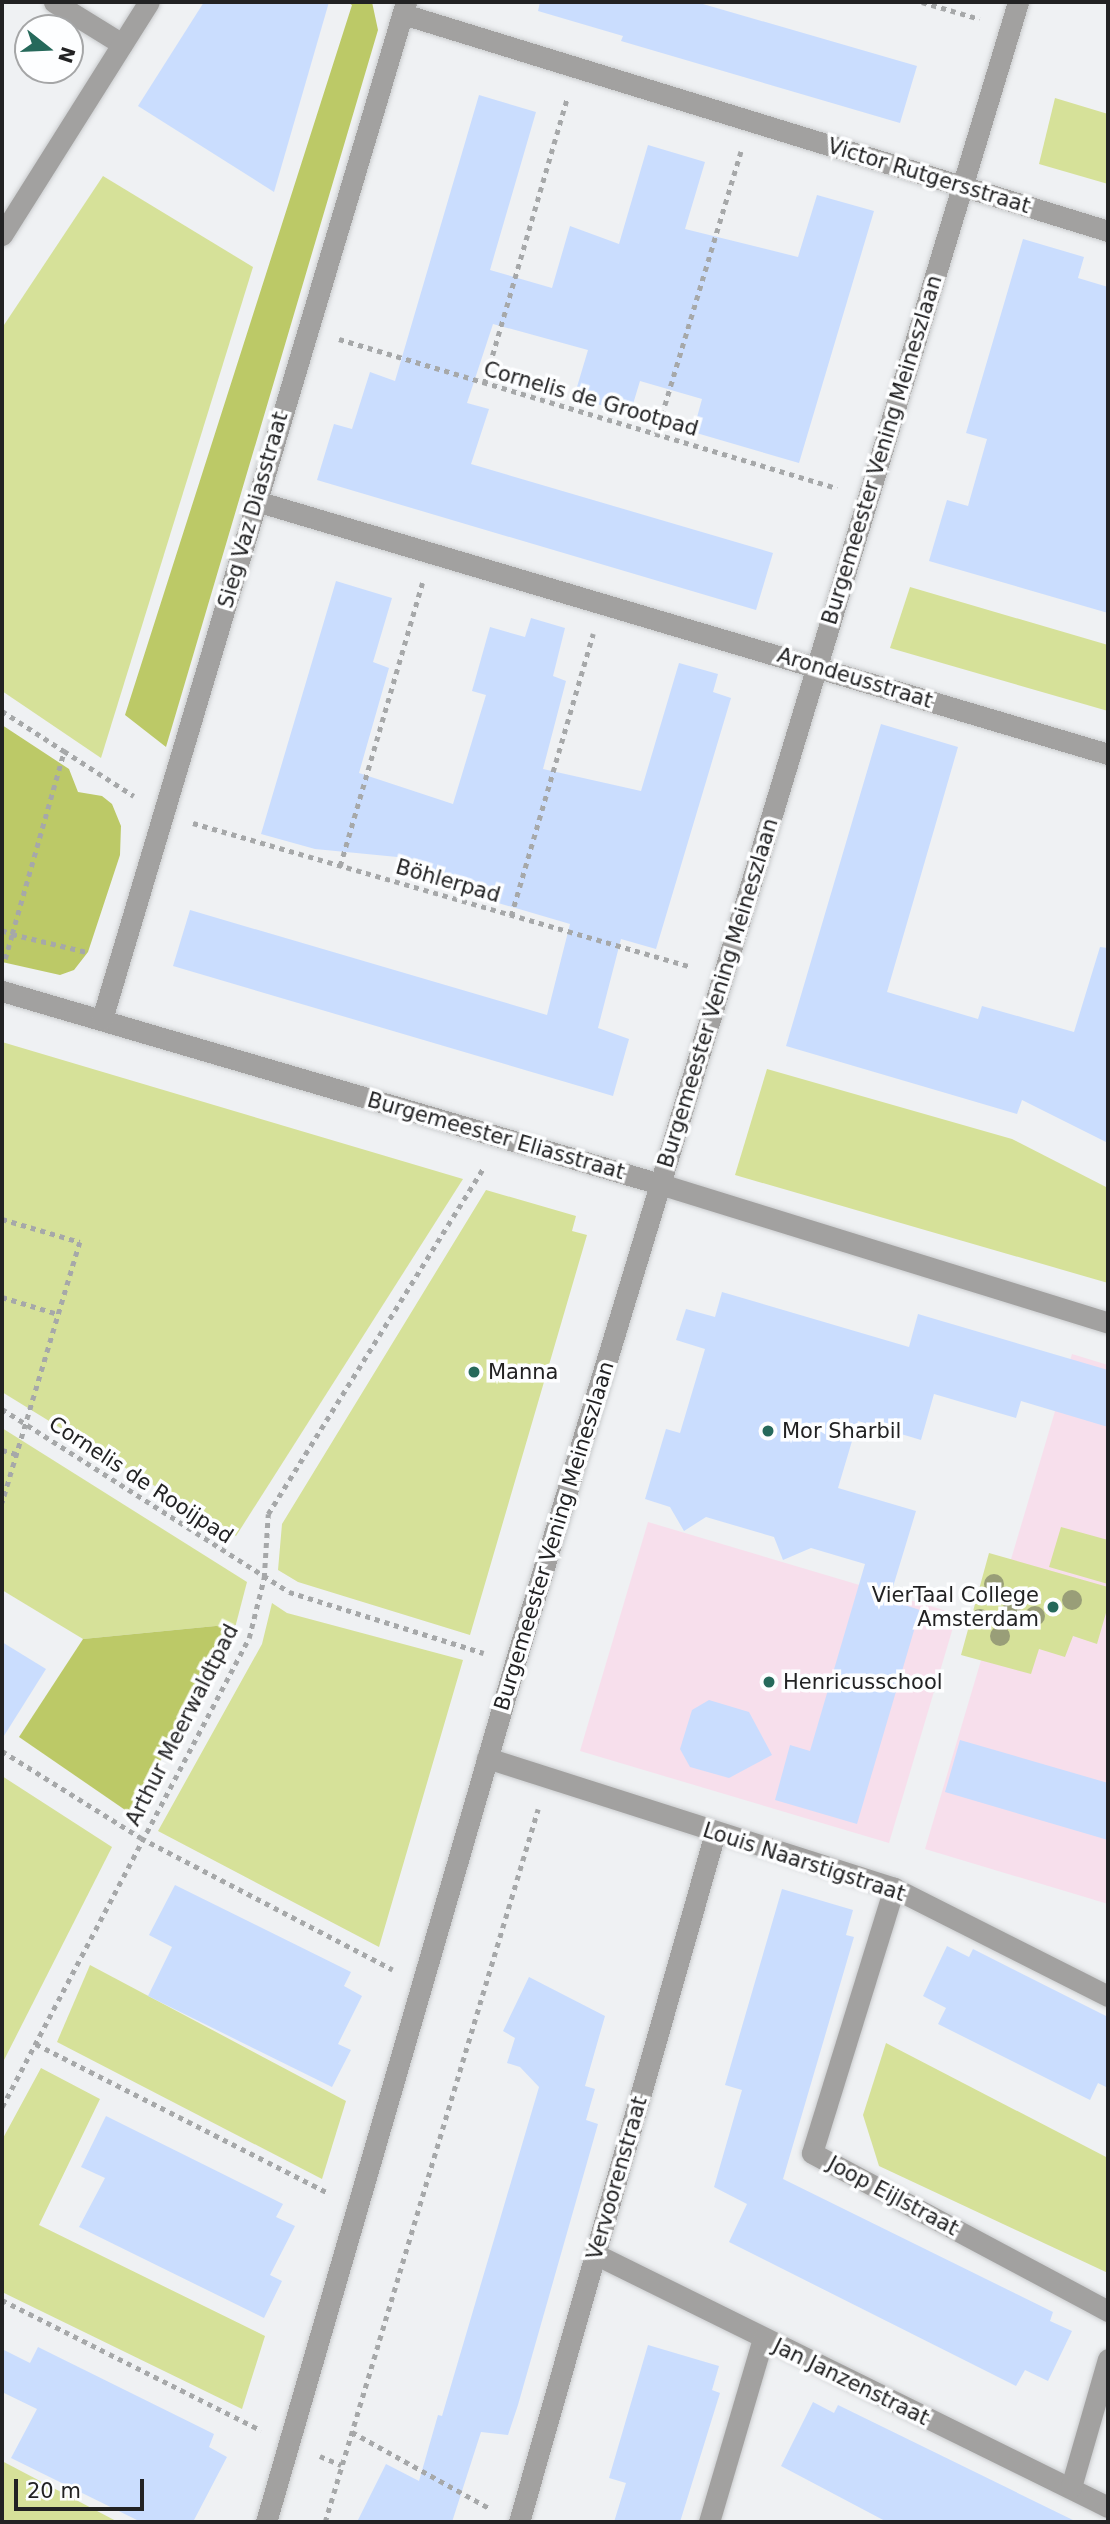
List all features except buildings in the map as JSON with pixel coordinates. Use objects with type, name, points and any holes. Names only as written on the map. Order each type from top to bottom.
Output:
[{"type":"street","points":[[54,2],[122,44]]},
{"type":"street","points":[[3,232],[149,2]]},
{"type":"street","name":"Burgemeester Vening Meineszlaan","points":[[266,2522],[515,1663],[1018,2]]},
{"type":"street","name":"Victor Rutgersstraat","points":[[404,8],[576,67],[1108,231]]},
{"type":"street","name":"Sieg Vaz Diasstraat","points":[[102,1019],[305,328],[404,8]]},
{"type":"street","name":"Arondeusstraat","points":[[256,501],[1108,754]]},
{"type":"street","name":"Burgemeester Eliasstraat","points":[[2,991],[660,1184],[1108,1323]]},
{"type":"street","name":"Louis Naarstigstraat","points":[[487,1758],[894,1888],[1108,1996]]},
{"type":"street","name":"Vervoorenstraat","points":[[519,2522],[715,1833]]},
{"type":"street","name":"Joop Eijlstraat","points":[[894,1888],[812,2153],[1108,2311]]},
{"type":"street","name":"Jan Janzenstraat","points":[[595,2254],[1108,2507]]},
{"type":"street","points":[[709,2522],[763,2339]]},
{"type":"street","points":[[1071,2487],[1108,2359]]},
{"type":"path","points":[[922,2],[1011,28]]},
{"type":"path","points":[[484,384],[576,67]]},
{"type":"path","points":[[656,434],[750,120]]},
{"type":"path","name":"Cornelis de Grootpad","points":[[305,328],[484,384],[868,497]]},
{"type":"path","points":[[340,866],[431,552]]},
{"type":"path","points":[[511,916],[602,603]]},
{"type":"path","name":"Böhlerpad","points":[[2,711],[164,815],[723,975]]},
{"type":"path","points":[[2,970],[64,751]]},
{"type":"path","points":[[2,930],[120,961]]},
{"type":"path","name":"Arthur Meerwaldtpad","points":[[2,2107],[141,1838],[249,1638],[264,1578],[268,1514],[501,1139]]},
{"type":"path","points":[[2,1219],[80,1242],[2,1503]]},
{"type":"path","points":[[2,1297],[58,1314]]},
{"type":"path","name":"Cornelis de Rooijpad","points":[[2,1409],[289,1592],[515,1663]]},
{"type":"path","points":[[2,1450],[16,1454]]},
{"type":"path","points":[[2,1751],[141,1838],[422,1985]]},
{"type":"path","points":[[325,2522],[548,1778]]},
{"type":"path","points":[[36,2044],[359,2208]]},
{"type":"path","points":[[2,2300],[287,2443]]},
{"type":"path","points":[[352,2432],[491,2509]]},
{"type":"shaded area","name":"VierTaal College Amsterdam","points":[[1072,1354],[1108,1365],[1108,1904],[925,1849]]},
{"type":"shaded area","name":"Henricusschool","points":[[648,1522],[957,1614],[889,1843],[580,1751]]},
{"type":"green space","points":[[347,2],[372,2],[378,30],[166,747],[125,715],[352,5]]},
{"type":"green space","points":[[1055,98],[1108,114],[1108,184],[1039,164]]},
{"type":"green space","points":[[103,176],[253,267],[101,758],[2,691],[2,328]]},
{"type":"green space","points":[[910,587],[1108,645],[1108,711],[890,648]]},
{"type":"green space","points":[[2,725],[69,769],[78,792],[102,796],[112,804],[121,826],[120,855],[88,952],[74,970],[60,975],[2,962]]},
{"type":"green space","points":[[2,1042],[463,1179],[236,1536],[2,1392]]},
{"type":"green space","points":[[767,1069],[1012,1139],[1108,1188],[1108,1283],[735,1175]]},
{"type":"green space","points":[[486,1190],[576,1216],[572,1231],[587,1235],[470,1635],[298,1582],[278,1570],[282,1524]]},
{"type":"green space","points":[[2,1428],[247,1582],[236,1624],[83,1639],[2,1590]]},
{"type":"green space","points":[[1061,1527],[1108,1540],[1108,1584],[1049,1567]]},
{"type":"green space","points":[[989,1553],[1108,1587],[1108,1606],[1097,1644],[1073,1636],[1065,1657],[1039,1649],[1031,1674],[961,1655]]},
{"type":"green space","points":[[272,1603],[287,1613],[463,1660],[379,1947],[158,1831],[262,1644]]},
{"type":"green space","points":[[236,1624],[131,1814],[19,1737],[83,1639]]},
{"type":"green space","points":[[2,1776],[112,1847],[2,2064]]},
{"type":"green space","points":[[90,1965],[346,2101],[322,2179],[57,2042]]},
{"type":"green space","points":[[886,2043],[1108,2158],[1108,2273],[879,2166],[863,2115]]},
{"type":"green space","points":[[41,2068],[100,2099],[39,2225],[265,2336],[242,2409],[2,2292],[2,2140]]},
{"type":"green space","points":[[2,2461],[118,2522],[2,2522]]},
{"type":"place","name":"Manna","points":[[474,1372]]},
{"type":"place","name":"Mor Sharbil","points":[[768,1431]]},
{"type":"place","name":"VierTaal College Amsterdam","points":[[1053,1607]]},
{"type":"place","name":"Henricusschool","points":[[769,1682]]}]
